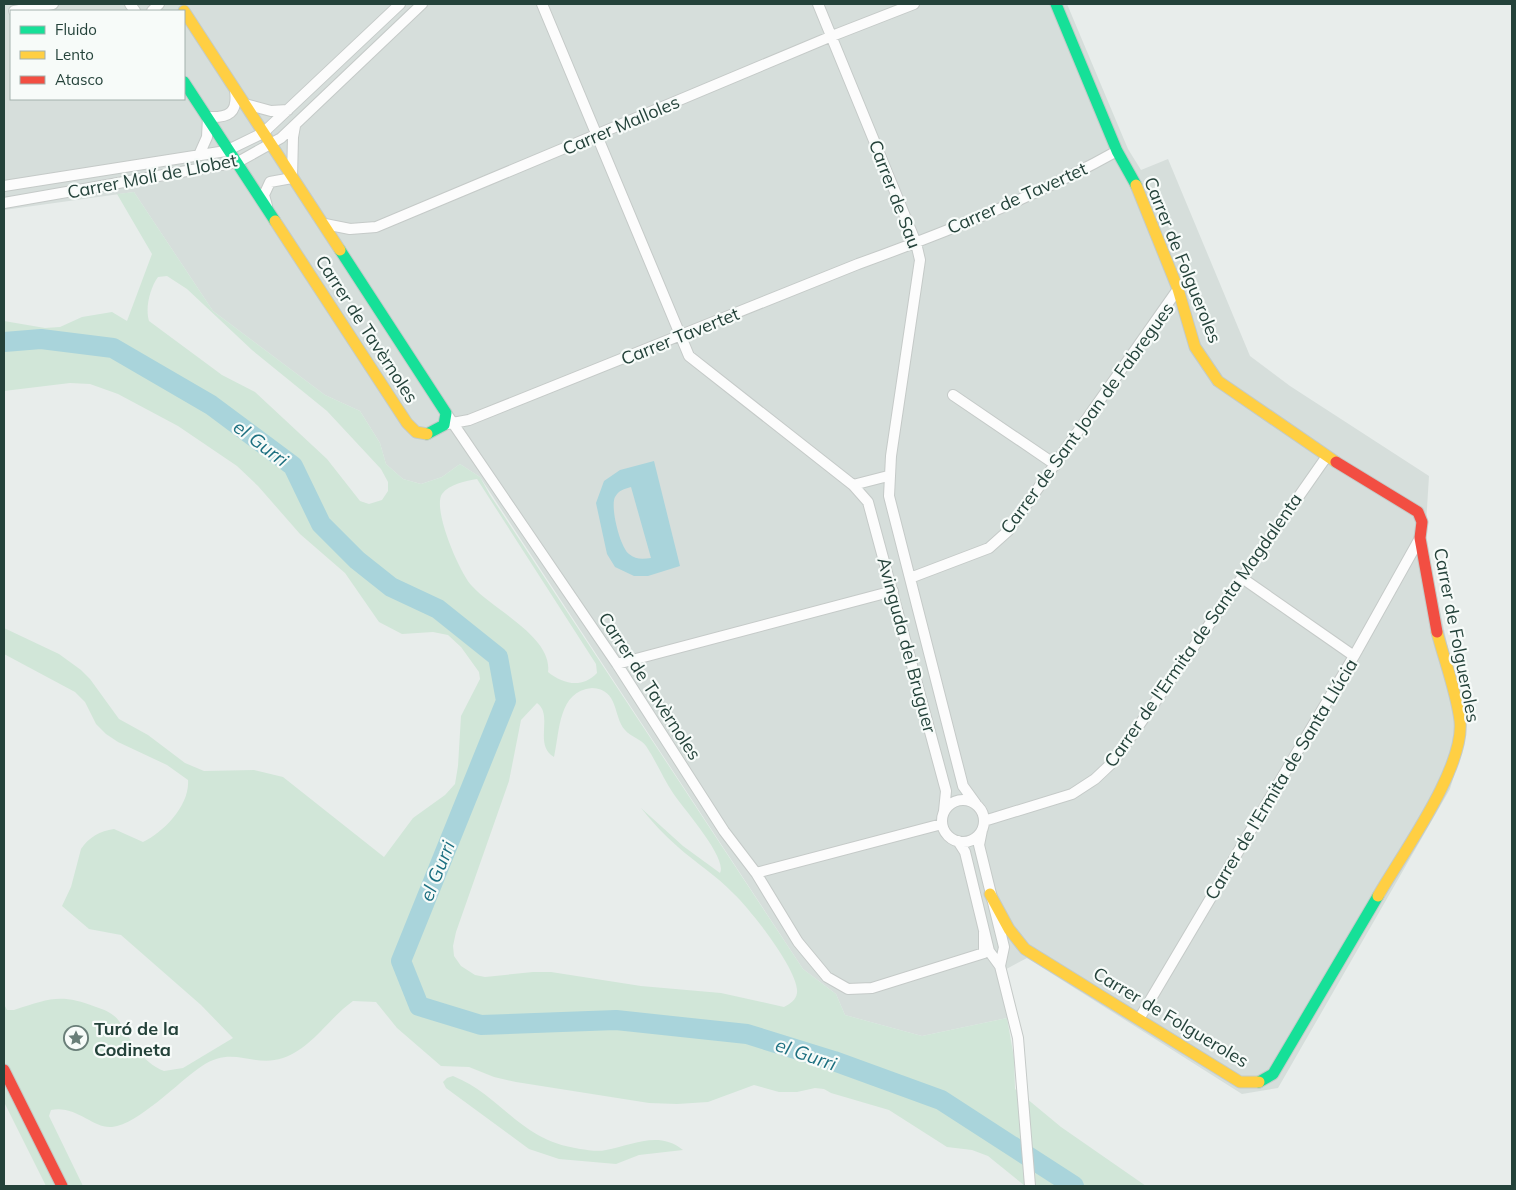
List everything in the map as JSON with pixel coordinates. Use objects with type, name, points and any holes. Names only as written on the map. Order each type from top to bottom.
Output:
[{"type":"street","points":[[18,10],[53,4]]},
{"type":"street","name":"Carrer Molí de Llobet","points":[[4,186],[229,150],[263,133],[400,4]]},
{"type":"street","name":"Carrer Molí de Llobet","points":[[4,203],[238,162],[281,138],[422,4]]},
{"type":"street","name":"Avinguda del Bruguer","points":[[542,4],[682,335],[689,356],[852,485],[868,502],[946,791],[944,811]]},
{"type":"street","name":"Carrer de Sau","points":[[818,4],[916,243],[920,260],[888,476]]},
{"type":"street","name":"Carrer Malloles","points":[[325,224],[350,229],[376,227],[832,36],[914,4]]},
{"type":"street","name":"Carrer de Folgueroles","points":[[990,894],[1009,929],[1025,949],[1240,1082],[1258,1083],[1272,1074],[1444,784],[1456,757],[1460,722],[1432,611],[1420,538],[1422,522],[1418,512],[1327,456],[1218,381],[1196,347],[1178,289],[1136,185],[1117,151],[1056,4]]},
{"type":"street","name":"Carrer de Tavèrnoles","points":[[185,13],[292,178],[325,224],[446,412],[448,424],[617,664],[724,830],[756,874],[798,942],[827,976],[848,989],[872,988],[984,954],[984,932]]},
{"type":"street","name":"Carrer de Tavèrnoles","points":[[185,83],[414,431],[424,435],[433,434],[448,424]]},
{"type":"street","points":[[199,155],[207,137],[208,117],[222,118],[233,111],[237,101],[234,87]]},
{"type":"street","points":[[245,104],[271,111],[288,110]]},
{"type":"street","points":[[267,207],[264,195],[270,182],[292,178],[295,125]]},
{"type":"street","name":"Carrer de Tavertet","points":[[916,243],[1076,174],[1117,151]]},
{"type":"street","name":"Carrer Tavertet","points":[[448,424],[469,420],[916,243]]},
{"type":"street","name":"Carrer de Sant Joan de Fabregues","points":[[910,578],[989,548],[1008,531],[1178,289]]},
{"type":"street","points":[[953,395],[1056,464]]},
{"type":"street","name":"Carrer de l'Ermita de Santa Magdalenta","points":[[983,826],[1072,794],[1095,779],[1114,761],[1327,456]]},
{"type":"street","points":[[852,485],[888,476]]},
{"type":"street","name":"Avinguda del Bruguer","points":[[888,476],[889,496],[963,786],[976,804]]},
{"type":"street","name":"Carrer de l'Ermita de Santa Llúcia","points":[[1138,1019],[1354,656],[1420,538]]},
{"type":"street","points":[[1242,578],[1354,656]]},
{"type":"street","points":[[617,664],[893,591]]},
{"type":"street","points":[[1000,966],[1004,947],[979,845],[983,826],[983,814],[976,804],[965,800],[958,800],[952,802],[944,811],[942,824],[947,835],[958,841],[965,852],[989,951],[1000,966],[1018,1038],[1030,1186]]},
{"type":"street","points":[[756,874],[942,824]]},
{"type":"street","points":[[958,841],[972,840],[983,826]]},
{"type":"street","points":[[4,1070],[62,1186]]},
{"type":"shaded area","points":[[4,4],[1067,4],[1128,149],[1141,170],[1168,159],[1250,356],[1290,386],[1429,476],[1425,540],[1464,723],[1459,759],[1450,789],[1278,1088],[1242,1094],[1027,958],[997,974],[1007,1018],[922,1036],[845,1015],[836,994],[803,969],[480,477],[460,464],[442,477],[421,484],[403,479],[386,464],[380,443],[360,411],[325,395],[213,311],[134,192],[4,210]]},
{"type":"green space","points":[[134,192],[213,311],[325,395],[360,411],[380,443],[386,464],[403,479],[421,484],[442,477],[460,464],[480,477],[490,495],[803,969],[836,994],[845,1015],[922,1036],[1007,1018],[1014,1058],[1015,1089],[1061,1127],[1146,1186],[1025,1186],[988,1156],[972,1150],[947,1147],[889,1110],[831,1093],[824,1089],[815,1088],[797,1092],[779,1092],[754,1085],[708,1102],[649,1103],[516,1082],[494,1077],[469,1067],[441,1066],[397,1028],[376,1002],[353,1001],[303,1047],[293,1053],[283,1058],[262,1061],[233,1057],[213,1060],[192,1073],[146,1111],[123,1124],[105,1127],[69,1111],[51,1110],[49,1116],[83,1186],[46,1186],[4,1102],[4,1004],[7,1010],[14,1010],[46,1001],[63,999],[103,1009],[117,1018],[132,1043],[143,1056],[164,1071],[183,1068],[233,1038],[201,1005],[121,935],[89,929],[62,906],[71,887],[81,849],[91,838],[104,831],[114,829],[143,842],[159,832],[174,817],[185,799],[188,780],[167,765],[118,742],[106,734],[96,724],[85,702],[75,692],[4,654],[4,628],[59,654],[81,670],[90,679],[119,719],[148,735],[185,763],[204,771],[254,770],[283,777],[384,857],[413,818],[445,795],[455,784],[461,716],[480,679],[479,672],[461,647],[448,635],[433,632],[402,634],[379,622],[345,573],[300,534],[258,486],[237,466],[178,426],[118,394],[90,384],[70,383],[4,391],[4,321],[45,328],[60,327],[82,317],[112,312],[127,321],[152,254],[117,194]],"holes":[[[167,276],[187,289],[252,350],[327,411],[381,469],[388,482],[388,491],[382,500],[369,504],[360,501],[327,459],[255,392],[222,375],[149,321],[148,304],[153,287],[158,277]],[[477,479],[596,664],[597,673],[591,678],[579,683],[572,683],[566,682],[548,672],[547,659],[541,647],[531,635],[481,595],[467,579],[449,541],[441,513],[440,502],[442,494],[458,483]],[[592,688],[607,693],[614,704],[621,725],[646,746],[673,793],[711,845],[721,866],[720,873],[683,846],[641,808],[673,842],[727,887],[762,926],[783,956],[796,983],[797,993],[794,1000],[788,1005],[784,1007],[721,993],[641,986],[551,972],[485,977],[475,975],[461,966],[454,956],[453,946],[456,932],[509,781],[521,720],[537,703],[542,708],[545,745],[548,752],[554,757],[562,714],[573,696],[581,691]]]},
{"type":"green space","points":[[453,1076],[486,1095],[512,1117],[541,1137],[559,1144],[600,1151],[655,1140],[674,1144],[683,1150],[639,1155],[616,1164],[559,1159],[529,1149],[446,1088],[443,1082]]},
{"type":"water","points":[[654,461],[680,566],[648,576],[634,576],[615,567],[607,554],[596,503],[604,481],[620,470]],"holes":[[[631,487],[651,558],[642,559],[634,557],[629,554],[622,544],[615,518],[614,502],[615,497],[624,489]]]},
{"type":"waterway","name":"el Gurri","points":[[4,342],[41,339],[113,348],[211,405],[293,466],[321,524],[357,560],[391,587],[438,609],[498,657],[506,701],[401,961],[419,1006],[481,1025],[616,1020],[747,1034],[834,1061],[941,1100],[1074,1186]]},
{"type":"traffic: fast","points":[[1056,4],[1117,151],[1136,185]]},
{"type":"traffic: fast","points":[[185,84],[275,221]]},
{"type":"traffic: fast","points":[[340,250],[446,413],[444,425],[427,434]]},
{"type":"traffic: fast","points":[[1259,1082],[1273,1074],[1378,896]]},
{"type":"traffic: slow","points":[[185,13],[340,250]]},
{"type":"traffic: slow","points":[[1136,185],[1178,289],[1195,347],[1218,381],[1336,462]]},
{"type":"traffic: slow","points":[[275,221],[407,423],[416,432],[427,434]]},
{"type":"traffic: slow","points":[[1378,896],[1416,835],[1443,786],[1453,762],[1459,740],[1460,721],[1458,711],[1437,632]]},
{"type":"traffic: slow","points":[[990,894],[1009,929],[1025,949],[1240,1082],[1259,1082]]},
{"type":"traffic: jam","points":[[1336,462],[1418,512],[1422,522],[1420,538],[1437,632]]},
{"type":"traffic: jam","points":[[4,1070],[62,1186]]},
{"type":"place","name":"Turó de la Codineta","points":[[76,1038]]}]
